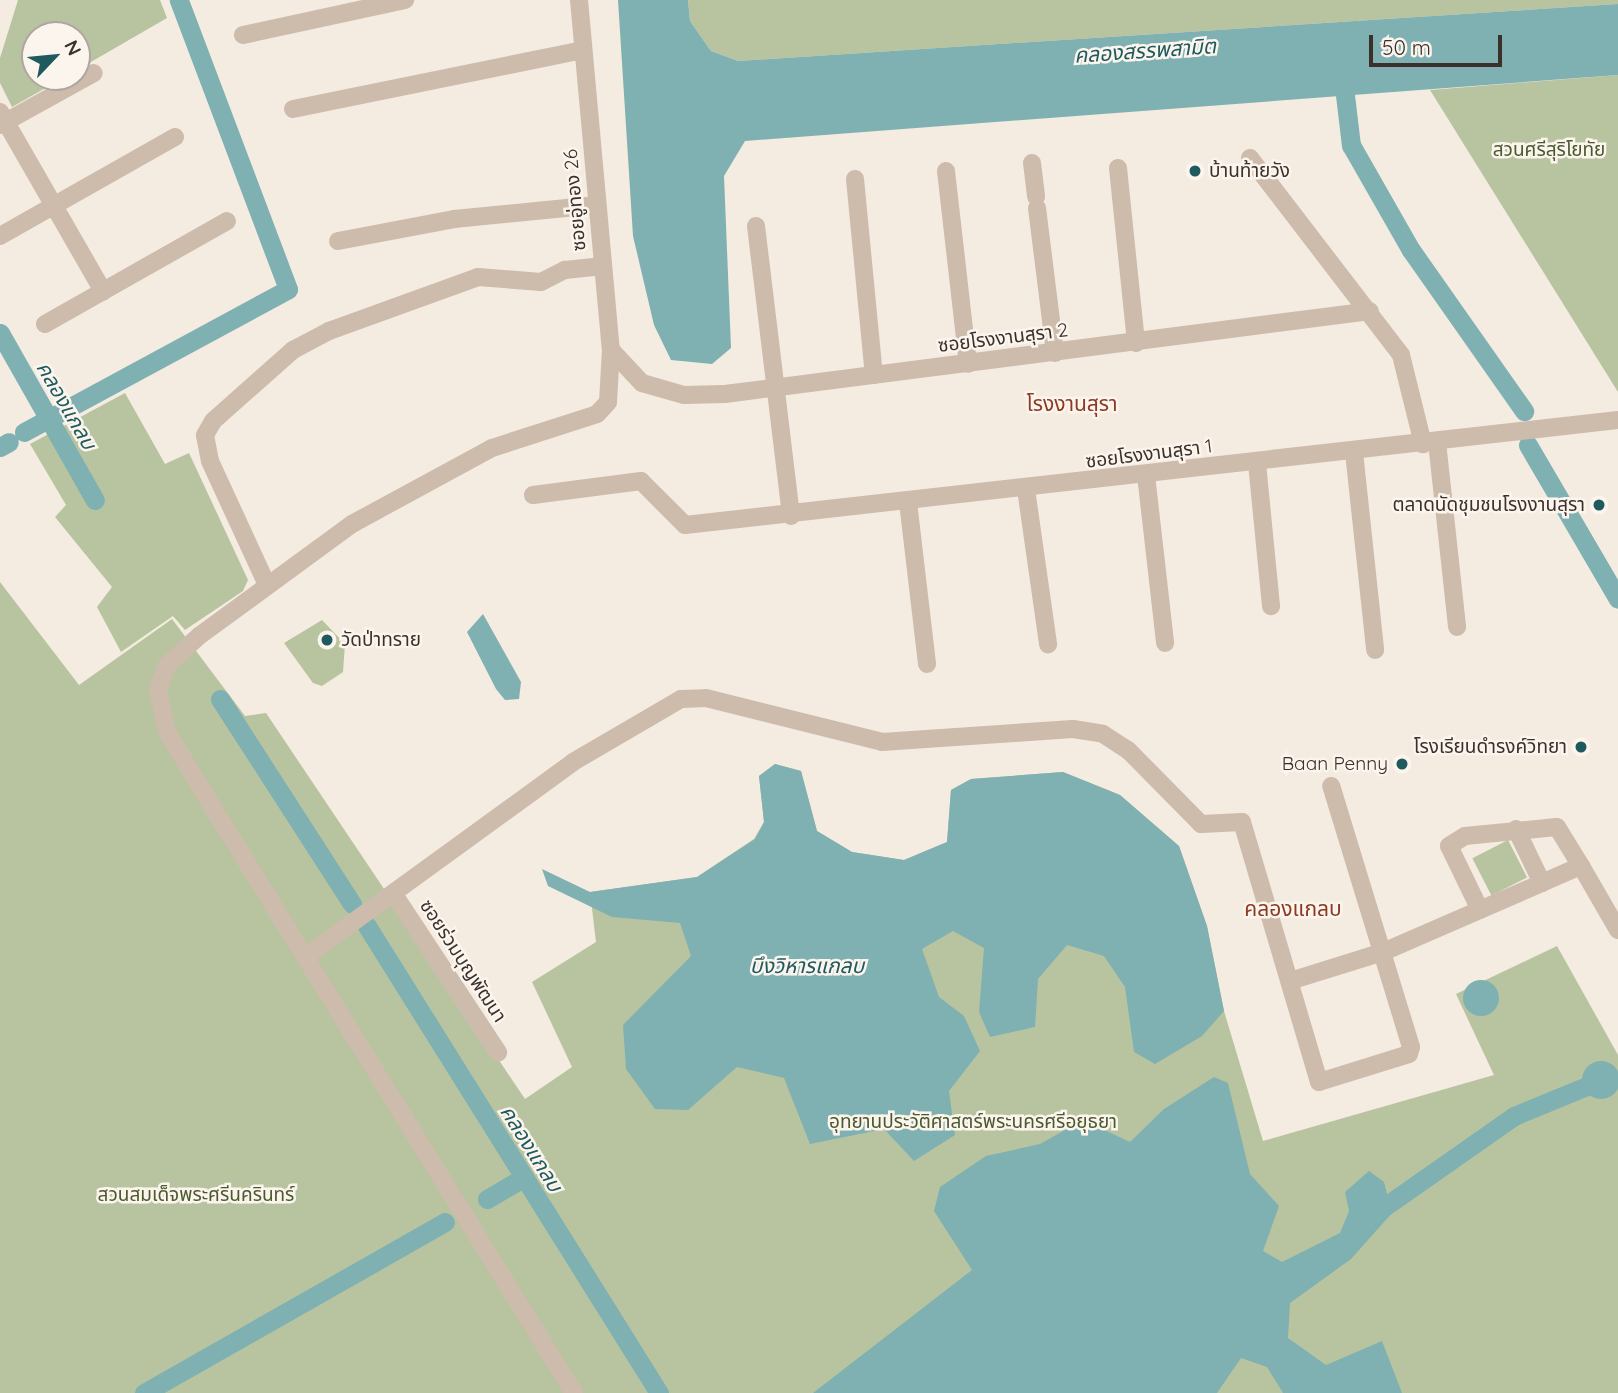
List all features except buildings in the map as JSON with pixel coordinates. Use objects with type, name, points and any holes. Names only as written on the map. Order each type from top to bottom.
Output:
[{"type":"street","points":[[243,35],[405,0]]},
{"type":"street","name":"ซอยอู่ทอง 26","points":[[574,1393],[305,957],[159,709],[167,665],[267,584],[352,524],[453,467],[597,414],[608,402],[611,350],[601,266],[579,0]]},
{"type":"street","points":[[293,109],[583,50]]},
{"type":"street","points":[[94,73],[2,120],[103,291]]},
{"type":"street","points":[[0,236],[175,137]]},
{"type":"street","points":[[1250,158],[1370,312],[1409,371],[1430,443],[1457,627]]},
{"type":"street","points":[[1032,163],[1055,353]]},
{"type":"street","points":[[1118,168],[1136,343]]},
{"type":"street","points":[[946,171],[968,364]]},
{"type":"street","points":[[855,179],[874,375]]},
{"type":"street","points":[[338,241],[454,219],[596,205]]},
{"type":"street","points":[[45,324],[227,221]]},
{"type":"street","points":[[756,226],[791,516]]},
{"type":"street","points":[[267,584],[210,461],[205,435],[213,421],[293,350],[328,331],[478,276],[541,282],[565,270],[601,266]]},
{"type":"street","name":"ซอยโรงงานสุรา 2","points":[[611,350],[642,383],[684,395],[775,388],[1370,312]]},
{"type":"street","name":"ซอยโรงงานสุรา 1","points":[[533,495],[641,481],[685,525],[791,516],[1618,420]]},
{"type":"street","points":[[1354,452],[1375,650]]},
{"type":"street","points":[[1257,463],[1272,606]]},
{"type":"street","points":[[1146,475],[1165,643]]},
{"type":"street","points":[[1027,489],[1048,644]]},
{"type":"street","points":[[908,502],[927,664]]},
{"type":"street","points":[[305,957],[573,762],[681,699],[706,698],[883,742],[1073,729],[1102,734],[1128,750],[1201,824],[1242,822],[1320,1082],[1411,1051],[1331,786]]},
{"type":"street","points":[[1480,910],[1450,846],[1465,836],[1557,827],[1618,930]]},
{"type":"street","points":[[1516,829],[1542,883]]},
{"type":"street","points":[[1290,981],[1383,953],[1581,866]]},
{"type":"street","name":"ซอยร่วมบุญพัฒนา","points":[[393,893],[498,1052]]},
{"type":"green space","points":[[18,0],[160,0],[167,18],[91,62],[91,21],[21,21],[21,91],[40,91],[12,107],[0,83],[0,58]]},
{"type":"green space","points":[[688,0],[1618,0],[1618,4],[738,61],[711,51],[690,21]]},
{"type":"green space","name":"สวนศรีสุริโยทัย","points":[[1618,75],[1618,392],[1430,90]]},
{"type":"green space","points":[[125,393],[165,464],[189,453],[248,580],[243,591],[185,630],[173,616],[121,652],[97,607],[112,587],[55,517],[66,505],[30,444]]},
{"type":"green space","name":"อุทยานประวัติศาสตร์พระนครศรีอยุธยา","points":[[0,582],[79,685],[172,619],[245,716],[266,713],[525,1099],[572,1067],[532,982],[596,942],[590,892],[697,877],[754,839],[764,822],[759,776],[775,764],[801,771],[817,831],[852,852],[904,860],[947,842],[951,790],[971,779],[1063,772],[1120,795],[1179,846],[1207,926],[1224,1011],[1263,1141],[1494,1075],[1456,994],[1557,946],[1618,1055],[1618,1393],[0,1393]]},
{"type":"green space","points":[[322,620],[345,644],[343,672],[322,686],[313,683],[284,643]]},
{"type":"green space","points":[[1508,840],[1527,877],[1491,896],[1472,858]]},
{"type":"water","name":"คลองสรรพสามิต","points":[[618,0],[688,0],[690,21],[711,51],[738,61],[1618,4],[1618,75],[745,141],[724,176],[731,348],[712,364],[671,360],[654,325],[633,236]]},
{"type":"water","points":[[483,614],[521,682],[519,699],[505,700],[496,689],[467,632]]},
{"type":"water","name":"บึงวิหารแกลบ","points":[[775,764],[801,771],[817,831],[852,852],[904,860],[947,842],[951,790],[971,779],[1063,772],[1120,795],[1179,846],[1207,926],[1224,1011],[1202,1036],[1155,1064],[1134,1052],[1125,987],[1104,956],[1067,945],[1038,979],[1035,1027],[990,1037],[979,1012],[984,948],[953,931],[922,949],[939,997],[964,1016],[980,1051],[949,1091],[955,1135],[914,1161],[884,1129],[810,1144],[784,1078],[737,1067],[688,1110],[655,1109],[626,1069],[623,1025],[691,956],[680,923],[612,917],[548,886],[542,869],[590,892],[697,877],[755,839],[764,822],[759,776]]},
{"type":"water","points":[[1481,980],[1493,986],[1499,998],[1493,1010],[1481,1016],[1469,1010],[1463,998],[1469,986]]},
{"type":"water","points":[[1601,1061],[1614,1067],[1620,1080],[1614,1093],[1601,1099],[1588,1093],[1582,1080],[1588,1067]]},
{"type":"water","points":[[1214,1077],[1228,1083],[1250,1174],[1279,1206],[1263,1251],[1282,1262],[1340,1233],[1349,1211],[1345,1192],[1369,1171],[1384,1182],[1392,1213],[1351,1259],[1290,1303],[1288,1338],[1326,1365],[1382,1341],[1402,1393],[1283,1393],[1267,1367],[1241,1358],[1217,1393],[813,1393],[972,1270],[934,1211],[940,1187],[986,1156],[1040,1144],[1083,1120],[1130,1142],[1164,1109]]},
{"type":"waterway","points":[[24,432],[288,289],[179,0]]},
{"type":"waterway","points":[[1342,70],[1351,145],[1411,250],[1524,411]]},
{"type":"waterway","name":"คลองแกลบ","points":[[0,333],[95,500]]},
{"type":"waterway","points":[[0,447],[9,442]]},
{"type":"waterway","points":[[1528,445],[1618,599]]},
{"type":"waterway","name":"คลองแกลบ","points":[[220,699],[352,904]]},
{"type":"waterway","name":"คลองแกลบ","points":[[367,926],[659,1393]]},
{"type":"waterway","points":[[1367,1219],[1514,1116],[1599,1081]]},
{"type":"waterway","points":[[487,1199],[523,1178]]},
{"type":"waterway","points":[[144,1393],[445,1222]]},
{"type":"place","name":"บ้านท้ายวัง","points":[[1195,171]]},
{"type":"place","name":"ตลาดนัดชุมชนโรงงานสุรา","points":[[1599,505]]},
{"type":"place","name":"วัดป่าทราย","points":[[327,640]]},
{"type":"place","name":"โรงเรียนดำรงค์วิทยา","points":[[1581,747]]},
{"type":"place","name":"Baan Penny","points":[[1402,764]]},
{"type":"district","name":"โรงงานสุรา","points":[[1072,403]]},
{"type":"district","name":"คลองแกลบ","points":[[1293,908]]},
{"type":"park label","name":"สวนสมเด็จพระศรีนครินทร์","points":[[196,1195]]}]
